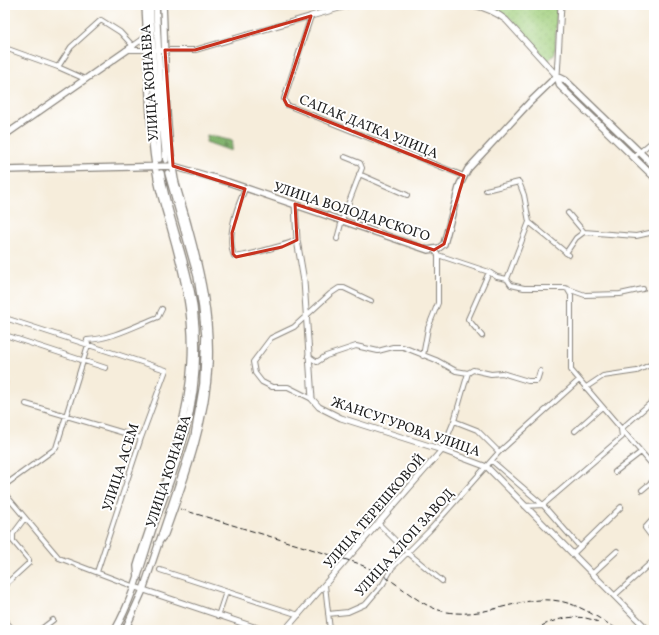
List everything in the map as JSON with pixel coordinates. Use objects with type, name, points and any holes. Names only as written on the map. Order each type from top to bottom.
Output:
[{"type":"main road","points":[[138,578],[137,566],[181,434],[187,403],[192,361],[190,309],[184,279],[163,201],[156,165],[152,132],[153,50],[147,36],[146,5]]},
{"type":"main road","name":"УЛИЦА КОНАЕВА","points":[[150,5],[159,159]]},
{"type":"main road","name":"УЛИЦА КОНАЕВА","points":[[156,5],[153,50],[162,120],[165,163]]},
{"type":"main road","name":"УЛИЦА КОНАЕВА","points":[[125,630],[143,590],[194,437],[199,412],[205,361],[202,307],[197,276],[172,170],[163,5]]},
{"type":"main road","points":[[5,136],[133,46]]},
{"type":"main road","points":[[557,76],[565,80],[654,166]]},
{"type":"main road","points":[[557,76],[560,86],[654,177]]},
{"type":"main road","points":[[434,250],[444,244],[464,176],[529,103],[557,76]]},
{"type":"main road","name":"УЛИЦА ВОЛОДАРСКОГО","points":[[5,170],[146,166],[165,163],[172,170],[296,204],[428,250],[434,250]]},
{"type":"main road","points":[[158,543],[165,534],[198,438],[203,413],[209,362],[209,335],[203,283],[172,170]]},
{"type":"main road","name":"УЛИЦА КОНАЕВА","points":[[115,630],[124,614],[135,588],[185,435],[190,411],[196,361],[194,308],[188,278],[161,173]]},
{"type":"street","points":[[126,50],[195,50],[350,5]]},
{"type":"street","points":[[473,5],[497,13],[506,20],[557,76]]},
{"type":"street","points":[[557,76],[561,5]]},
{"type":"street","name":"САПАК ДАТКА УЛИЦА","points":[[311,16],[284,99],[287,105],[464,176]]},
{"type":"street","points":[[58,67],[71,47],[101,20],[120,32],[133,46],[147,36]]},
{"type":"street","points":[[5,48],[58,67],[85,79]]},
{"type":"street","points":[[634,157],[639,151],[654,140]]},
{"type":"street","points":[[337,239],[361,164],[345,157]]},
{"type":"street","points":[[359,174],[407,195]]},
{"type":"street","points":[[486,190],[518,182],[524,194],[529,222],[507,279]]},
{"type":"street","points":[[245,189],[238,206],[232,233],[234,256],[282,247],[297,240]]},
{"type":"street","name":"ЖАНСУГУРОВА УЛИЦА","points":[[296,204],[297,240],[303,268],[305,316],[312,398],[319,408],[341,418],[442,450],[487,467],[648,630]]},
{"type":"street","points":[[568,213],[584,232]]},
{"type":"street","points":[[529,222],[567,254],[576,238],[584,232],[636,236],[654,232]]},
{"type":"street","name":"УЛИЦА ВОЛОДАРСКОГО","points":[[434,250],[438,255],[489,272],[497,277],[507,279],[511,284],[524,288],[565,288],[585,295],[620,294],[643,290]]},
{"type":"street","points":[[423,356],[428,328],[438,303],[438,255]]},
{"type":"street","points":[[482,336],[468,319],[489,272]]},
{"type":"street","points":[[312,398],[288,387],[272,386],[262,382],[255,373],[253,362],[271,338],[294,327],[330,294],[342,287],[371,301]]},
{"type":"street","points":[[568,290],[571,295],[570,370],[654,467]]},
{"type":"street","points":[[5,485],[56,448],[88,344],[87,340],[103,339],[158,317],[162,309]]},
{"type":"street","points":[[5,318],[88,344]]},
{"type":"street","points":[[5,335],[83,359],[93,365],[106,368]]},
{"type":"street","name":"УЛИЦА АСЕМ","points":[[88,344],[166,370],[141,438],[97,572]]},
{"type":"street","points":[[308,356],[318,362],[326,356],[356,346],[378,351],[393,347],[403,347],[436,360],[456,371],[468,373],[473,370],[491,374],[502,373],[531,381],[536,381],[540,371]]},
{"type":"street","points":[[585,388],[603,376],[637,371],[654,363]]},
{"type":"street","name":"УЛИЦА ТЕРЕШКОВОЙ","points":[[285,630],[442,450],[454,421],[468,373]]},
{"type":"street","name":"УЛИЦА ХЛОП ЗАВОД","points":[[328,614],[348,612],[366,604],[383,584],[392,568],[487,467],[499,452],[579,380]]},
{"type":"street","points":[[621,429],[654,400]]},
{"type":"street","points":[[26,404],[141,438]]},
{"type":"street","points":[[575,430],[602,407]]},
{"type":"street","points":[[454,421],[477,430],[499,452]]},
{"type":"street","points":[[525,506],[543,506],[622,437],[621,429]]},
{"type":"street","points":[[615,472],[641,452]]},
{"type":"street","points":[[492,461],[543,506],[580,547]]},
{"type":"street","points":[[642,490],[654,480]]},
{"type":"street","points":[[5,494],[59,558],[135,588],[262,630]]},
{"type":"street","points":[[573,554],[621,508]]},
{"type":"street","points":[[5,585],[29,563],[29,560],[13,540],[13,534],[25,518]]},
{"type":"street","points":[[654,518],[645,528],[654,540]]},
{"type":"street","points":[[379,524],[407,552],[442,581]]},
{"type":"street","points":[[592,574],[617,551]]},
{"type":"street","points":[[614,596],[654,560]]},
{"type":"street","points":[[160,570],[299,615]]},
{"type":"street","points":[[325,585],[330,630]]},
{"type":"street","points":[[218,616],[226,592]]},
{"type":"street","points":[[5,620],[13,630]]},
{"type":"street","points":[[40,630],[53,620]]},
{"type":"highlighted area","points":[[311,16],[284,99],[287,105],[464,176],[444,244],[434,250],[295,204],[297,240],[282,247],[236,257],[233,254],[232,233],[245,189],[173,166],[165,50],[195,50]]},
{"type":"shaded area","points":[[5,371],[9,372],[6,381],[12,384],[5,407]]},
{"type":"green space","points":[[492,5],[557,5],[555,54],[548,61],[510,18]]},
{"type":"green space","points":[[207,135],[233,141],[231,151],[206,142]]},
{"type":"railway","points":[[180,509],[357,563],[389,579],[418,600],[442,611],[473,613],[530,601],[559,601],[583,609],[619,630]]},
{"type":"railway","points":[[534,630],[541,626],[565,618],[582,617],[598,622]]}]
